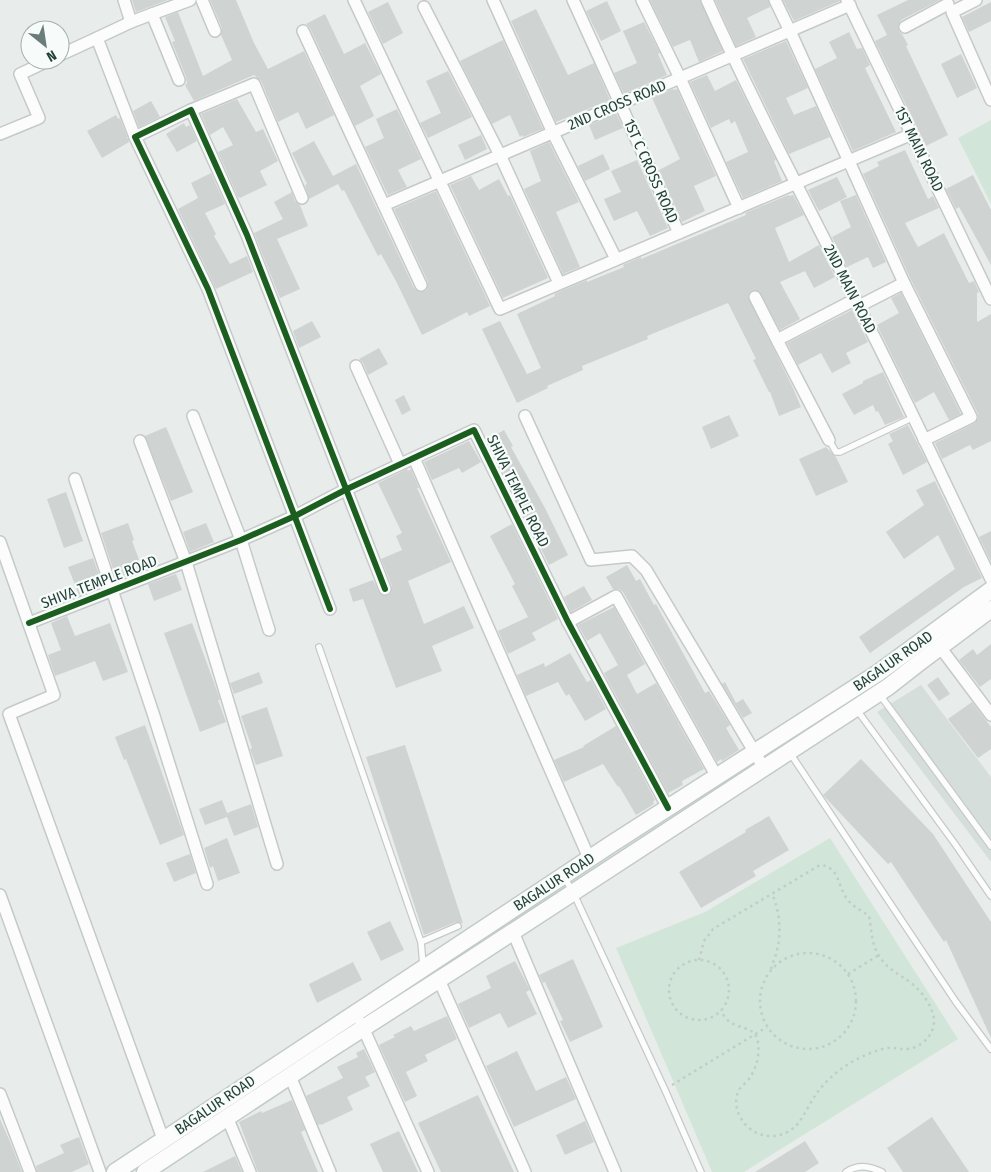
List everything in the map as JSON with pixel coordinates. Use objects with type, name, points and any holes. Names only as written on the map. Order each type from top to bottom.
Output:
[{"type":"main road","name":"BAGALUR ROAD","points":[[115,1172],[589,858],[869,679],[991,590]]},
{"type":"main road","name":"BAGALUR ROAD","points":[[145,1172],[879,693],[991,609]]},
{"type":"street","points":[[124,0],[132,22]]},
{"type":"street","points":[[70,50],[132,22],[190,0]]},
{"type":"street","points":[[202,0],[215,30]]},
{"type":"street","points":[[354,0],[500,309],[912,134]]},
{"type":"street","points":[[493,0],[553,133],[616,259]]},
{"type":"street","name":"1ST C CROSS ROAD","points":[[573,0],[679,233]]},
{"type":"street","points":[[642,0],[739,208]]},
{"type":"street","name":"2ND MAIN ROAD","points":[[707,0],[732,56],[914,417],[991,579]]},
{"type":"street","points":[[775,0],[904,283],[971,417],[924,440]]},
{"type":"street","points":[[905,26],[949,5],[976,0]]},
{"type":"street","name":"2ND CROSS ROAD","points":[[384,205],[790,31],[848,3]]},
{"type":"street","name":"1ST MAIN ROAD","points":[[848,3],[991,299]]},
{"type":"street","points":[[949,5],[991,100]]},
{"type":"street","points":[[424,7],[500,155],[559,283]]},
{"type":"street","points":[[152,14],[179,80]]},
{"type":"street","points":[[304,31],[420,285]]},
{"type":"street","points":[[96,38],[135,136],[208,289],[330,609]]},
{"type":"street","points":[[0,134],[39,118],[20,74],[29,70]]},
{"type":"street","points":[[135,136],[254,84],[302,198]]},
{"type":"street","points":[[191,110],[247,235],[385,589]]},
{"type":"street","points":[[777,340],[857,302],[904,283]]},
{"type":"street","points":[[755,296],[829,440]]},
{"type":"street","points":[[356,366],[400,464]]},
{"type":"street","points":[[193,416],[240,540],[270,630]]},
{"type":"street","points":[[525,416],[591,560],[632,556],[646,570],[764,768]]},
{"type":"street","name":"SHIVA TEMPLE ROAD","points":[[29,623],[240,540],[295,516],[347,489],[474,430],[568,622],[668,808]]},
{"type":"street","points":[[140,441],[186,562],[277,864]]},
{"type":"street","points":[[414,458],[589,858]]},
{"type":"street","points":[[75,480],[207,884]]},
{"type":"street","points":[[0,542],[54,695],[9,714],[163,1139]]},
{"type":"street","points":[[568,622],[616,596],[717,777]]},
{"type":"street","points":[[940,647],[991,715]]},
{"type":"street","points":[[0,895],[100,1172]]},
{"type":"street","points":[[513,932],[615,1172]]},
{"type":"street","points":[[439,980],[525,1172]]},
{"type":"street","points":[[356,1012],[428,1172]]},
{"type":"street","points":[[290,1076],[330,1172]]},
{"type":"street","points":[[0,1094],[30,1172]]},
{"type":"street","points":[[227,1117],[250,1172]]},
{"type":"lane","points":[[829,440],[836,452],[840,452],[914,417]]},
{"type":"lane","points":[[319,647],[421,942],[424,967]]},
{"type":"lane","points":[[869,679],[991,846]]},
{"type":"lane","points":[[856,708],[991,896]]},
{"type":"lane","points":[[789,752],[956,1002],[991,1049]]},
{"type":"lane","points":[[563,876],[574,892],[701,1172]]},
{"type":"lane","points":[[421,942],[458,926]]},
{"type":"lane","points":[[846,1172],[854,1167],[863,1167],[882,1172]]},
{"type":"path","points":[[698,960],[704,940],[713,929],[820,865],[828,867],[836,873],[848,899],[869,916],[872,939],[879,955],[892,971],[911,982],[924,998],[934,1017],[930,1035],[921,1044],[901,1049],[894,1047],[882,1049],[849,1064],[817,1092],[799,1123],[788,1132],[768,1137],[755,1133],[744,1124],[738,1111],[737,1096],[739,1089],[750,1077],[756,1062],[758,1042],[755,1034],[747,1028],[738,1027],[726,1020],[721,1010]]},
{"type":"path","points":[[771,970],[788,957],[806,953],[815,953],[832,959],[848,974],[855,990],[856,1009],[848,1028],[835,1042],[817,1049],[798,1048],[780,1041],[767,1027],[760,1010],[759,1000],[763,982],[771,970],[779,944],[780,932],[778,912],[772,893]]},
{"type":"path","points":[[848,974],[879,955]]},
{"type":"path","points":[[698,960],[706,961],[719,968],[728,981],[728,997],[721,1010],[708,1019],[700,1020],[684,1016],[672,1004],[669,997],[669,988],[673,974],[684,964],[698,960]]},
{"type":"path","points":[[665,1090],[767,1027]]},
{"type":"shaded area","points":[[921,685],[991,777],[991,862],[877,712]]},
{"type":"green space","points":[[991,120],[991,204],[958,138]]},
{"type":"green space","points":[[830,838],[958,1039],[744,1172],[712,1172],[616,948],[705,912]]},
{"type":"building","points":[[132,0],[168,0],[136,12]]},
{"type":"building","points":[[210,0],[236,0],[254,43],[268,69],[304,51],[334,115],[306,129],[298,112],[278,122],[261,81],[254,75],[194,101],[185,85],[187,83],[186,77],[172,42],[175,41],[165,17],[178,12],[203,76],[232,60],[221,35],[222,28]]},
{"type":"building","points":[[650,0],[700,0],[723,51],[699,62],[690,40],[673,47]]},
{"type":"building","points":[[715,0],[768,0],[770,7],[747,18],[756,37],[736,46]]},
{"type":"building","points":[[783,0],[840,0],[840,1],[794,21]]},
{"type":"building","points":[[908,0],[940,0],[901,20],[898,26],[948,135],[926,146],[875,41],[887,35],[877,15]]},
{"type":"building","points":[[607,1],[621,31],[601,41],[586,11]]},
{"type":"building","points":[[388,2],[403,33],[383,44],[368,12]]},
{"type":"building","points":[[991,2],[991,21],[969,32],[962,17]]},
{"type":"building","points":[[536,9],[568,75],[594,63],[610,100],[556,122],[511,21]]},
{"type":"building","points":[[325,14],[344,54],[365,43],[381,74],[360,86],[374,116],[355,126],[310,28],[306,24]]},
{"type":"building","points":[[644,22],[660,53],[658,54],[667,75],[624,94],[614,73],[637,63],[623,31]]},
{"type":"building","points":[[849,32],[857,49],[862,48],[870,65],[865,68],[896,132],[853,151],[815,69],[837,58],[829,42]]},
{"type":"building","points":[[503,40],[543,129],[523,137],[522,135],[520,137],[510,115],[492,124],[460,61]]},
{"type":"building","points":[[786,41],[808,88],[786,98],[794,115],[816,106],[830,137],[789,154],[743,59]]},
{"type":"building","points":[[961,54],[977,88],[957,98],[941,64]]},
{"type":"building","points":[[448,71],[472,117],[428,138],[420,123],[441,113],[426,81]]},
{"type":"building","points":[[707,75],[715,91],[736,80],[776,160],[774,161],[782,181],[743,198],[726,162],[748,152],[735,121],[731,124],[729,119],[711,128],[690,82]]},
{"type":"building","points":[[677,89],[716,176],[694,186],[705,211],[682,222],[659,170],[680,159],[652,98]]},
{"type":"building","points":[[237,99],[256,132],[263,129],[278,161],[260,171],[267,185],[240,198],[218,152],[233,145],[223,127],[210,135],[201,114]]},
{"type":"building","points":[[151,101],[160,117],[139,127],[133,111]]},
{"type":"building","points":[[397,109],[421,159],[398,170],[407,187],[388,195],[365,147],[384,138],[376,119]]},
{"type":"building","points":[[616,113],[623,128],[595,140],[589,125]]},
{"type":"building","points":[[116,115],[118,119],[120,118],[129,142],[102,158],[87,131]]},
{"type":"building","points":[[184,123],[186,127],[190,125],[197,141],[177,152],[166,134]]},
{"type":"building","points":[[481,135],[487,149],[465,160],[458,145]]},
{"type":"building","points":[[314,141],[333,176],[356,164],[414,288],[420,292],[427,290],[428,282],[394,209],[436,191],[490,306],[469,316],[467,312],[422,335],[397,283],[381,254],[378,256],[344,190],[342,191],[338,184],[309,199],[305,185],[307,184],[292,153]]},
{"type":"building","points":[[549,142],[579,202],[556,212],[580,267],[563,274],[524,189],[541,181],[530,151]]},
{"type":"building","points":[[905,150],[928,199],[933,196],[939,208],[905,223],[918,247],[944,233],[969,283],[974,281],[979,292],[977,293],[977,322],[991,314],[991,441],[973,450],[970,445],[942,459],[935,443],[975,423],[978,414],[911,280],[863,174],[879,166],[877,162]]},
{"type":"building","points":[[603,154],[610,169],[585,181],[578,166]]},
{"type":"building","points":[[637,160],[668,228],[650,236],[637,211],[614,221],[604,199],[621,192],[611,171]]},
{"type":"building","points":[[211,173],[225,204],[205,213],[216,234],[214,236],[230,264],[247,256],[253,272],[216,289],[178,209],[198,198],[191,183]]},
{"type":"building","points":[[973,175],[991,210],[991,265],[959,207],[956,209],[946,189]]},
{"type":"building","points":[[471,176],[479,190],[499,179],[508,196],[510,195],[549,280],[548,278],[503,298],[450,185]]},
{"type":"building","points":[[837,177],[847,197],[819,211],[808,190]]},
{"type":"building","points":[[292,192],[295,201],[300,205],[308,226],[277,239],[300,289],[280,298],[254,233],[283,219],[274,202]]},
{"type":"building","points":[[788,195],[793,195],[804,215],[775,228],[789,262],[819,245],[835,277],[814,288],[805,271],[780,282],[800,319],[780,330],[759,291],[751,291],[748,297],[801,407],[779,416],[770,392],[753,360],[756,359],[728,303],[647,336],[648,339],[582,366],[583,370],[547,386],[548,388],[517,403],[482,329],[500,321],[527,374],[541,368],[517,314],[555,296],[554,294],[624,267],[623,265],[641,257],[641,259],[746,215],[745,213]]},
{"type":"building","points":[[856,195],[886,262],[873,268],[868,257],[847,267],[832,237],[851,227],[840,201]]},
{"type":"building","points":[[901,293],[961,414],[949,420],[934,392],[915,403],[877,325],[899,313],[891,298]]},
{"type":"building","points":[[852,310],[868,342],[846,353],[851,363],[832,373],[821,353],[798,365],[787,343]]},
{"type":"building","points":[[312,321],[321,337],[299,348],[293,331]]},
{"type":"building","points":[[379,348],[388,364],[368,375],[363,363],[359,359]]},
{"type":"building","points":[[883,372],[904,417],[885,425],[873,405],[854,415],[842,394],[863,383],[863,381]]},
{"type":"building","points":[[404,395],[411,410],[402,415],[395,400]]},
{"type":"building","points":[[729,415],[739,436],[711,449],[702,427]]},
{"type":"building","points":[[908,425],[927,462],[903,475],[888,444],[893,441],[889,434]]},
{"type":"building","points":[[166,427],[193,492],[171,501],[145,436]]},
{"type":"building","points":[[504,430],[513,446],[511,447],[545,508],[568,555],[549,565],[487,440]]},
{"type":"building","points":[[469,441],[481,462],[462,473],[459,468],[432,480],[424,462]]},
{"type":"building","points":[[826,447],[836,457],[848,482],[816,496],[799,459]]},
{"type":"building","points":[[407,469],[408,471],[411,469],[419,488],[417,488],[451,562],[408,581],[424,624],[464,606],[474,628],[432,646],[442,671],[396,688],[363,599],[353,602],[349,589],[373,580],[381,595],[387,596],[391,593],[392,586],[381,559],[402,550],[396,536],[402,533],[378,483]]},
{"type":"building","points":[[935,481],[982,578],[964,587],[870,653],[859,637],[955,569],[938,535],[904,559],[886,532],[924,505],[916,490]]},
{"type":"building","points":[[66,492],[83,541],[64,548],[47,499]]},
{"type":"building","points":[[128,523],[134,540],[132,541],[143,570],[117,581],[101,533]]},
{"type":"building","points":[[206,523],[214,542],[190,552],[183,532]]},
{"type":"building","points":[[512,524],[558,619],[532,633],[536,640],[508,654],[498,631],[528,617],[512,586],[515,584],[490,536]]},
{"type":"building","points":[[991,531],[991,562],[979,537]]},
{"type":"building","points":[[93,558],[103,586],[79,595],[68,567]]},
{"type":"building","points":[[627,565],[636,581],[640,579],[654,605],[656,604],[705,693],[709,691],[730,725],[726,728],[739,750],[722,761],[721,759],[717,762],[623,592],[619,589],[613,589],[606,577]]},
{"type":"building","points":[[176,574],[182,590],[154,601],[148,584]]},
{"type":"building","points":[[584,586],[592,600],[571,612],[564,597]]},
{"type":"building","points":[[614,607],[645,664],[627,675],[637,694],[656,683],[704,769],[682,781],[683,785],[668,793],[604,673],[618,665],[600,633],[587,641],[578,625]]},
{"type":"building","points":[[67,616],[75,636],[110,623],[128,672],[103,681],[95,661],[55,676],[48,655],[61,650],[51,623]]},
{"type":"building","points":[[192,623],[216,688],[226,722],[200,732],[164,633]]},
{"type":"building","points":[[991,644],[991,679],[980,687],[959,660],[973,649],[977,655]]},
{"type":"building","points":[[570,653],[587,682],[591,680],[606,709],[585,721],[569,694],[566,696],[558,682],[526,696],[517,675],[544,663],[545,667]]},
{"type":"building","points":[[259,672],[263,683],[234,694],[230,683]]},
{"type":"building","points":[[938,677],[950,694],[939,701],[927,685]]},
{"type":"building","points":[[725,682],[736,703],[743,699],[752,713],[743,718],[722,684]]},
{"type":"building","points":[[972,702],[991,727],[991,749],[978,758],[948,719]]},
{"type":"building","points":[[267,707],[283,756],[256,765],[241,716]]},
{"type":"building","points":[[145,725],[184,835],[160,845],[126,759],[124,760],[115,737]]},
{"type":"building","points":[[616,726],[655,800],[654,804],[636,815],[603,764],[564,782],[554,760],[584,747]]},
{"type":"building","points":[[405,745],[463,923],[456,922],[424,935],[366,757]]},
{"type":"building","points":[[861,759],[933,834],[991,922],[991,1038],[946,940],[944,942],[891,862],[888,864],[823,795]]},
{"type":"building","points":[[222,800],[227,813],[251,804],[258,827],[234,836],[227,817],[205,825],[199,809]]},
{"type":"building","points":[[769,816],[789,850],[753,871],[756,876],[701,908],[679,872]]},
{"type":"building","points":[[227,838],[240,873],[218,881],[213,866],[210,868],[204,848]]},
{"type":"building","points":[[190,854],[196,873],[174,882],[166,863]]},
{"type":"building","points":[[390,921],[404,950],[381,961],[367,932]]},
{"type":"building","points":[[573,959],[603,1027],[570,1042],[560,1021],[563,1020],[545,982],[543,983],[539,975]]},
{"type":"building","points":[[515,961],[530,990],[526,992],[537,1014],[508,1028],[500,1013],[469,1028],[458,1004],[491,988],[486,976]]},
{"type":"building","points":[[353,962],[362,980],[317,1003],[309,984]]},
{"type":"building","points":[[447,1016],[457,1039],[425,1055],[428,1061],[406,1072],[417,1096],[405,1102],[379,1045],[411,1026],[414,1031]]},
{"type":"building","points":[[364,1049],[375,1072],[365,1077],[370,1086],[347,1097],[353,1110],[318,1125],[306,1096],[343,1078],[337,1067],[358,1057],[356,1053]]},
{"type":"building","points":[[517,1051],[536,1091],[566,1077],[576,1099],[514,1127],[486,1066]]},
{"type":"building","points":[[478,1095],[514,1172],[441,1172],[418,1123]]},
{"type":"building","points":[[292,1100],[305,1130],[301,1132],[318,1172],[258,1172],[239,1122],[261,1111],[262,1113]]},
{"type":"building","points":[[932,1117],[969,1172],[903,1172],[887,1148]]},
{"type":"building","points":[[0,1119],[11,1144],[22,1172],[0,1172]]},
{"type":"building","points":[[585,1121],[594,1142],[565,1155],[556,1135]]},
{"type":"building","points":[[399,1131],[418,1172],[383,1172],[370,1144]]},
{"type":"building","points":[[79,1137],[89,1164],[72,1172],[37,1172],[36,1166],[64,1153],[60,1145]]},
{"type":"building","points":[[805,1141],[819,1163],[805,1172],[755,1172]]},
{"type":"building","points":[[235,1156],[242,1172],[203,1172]]},
{"type":"cycle path","points":[[330,609],[208,289],[135,137],[191,110],[247,235],[385,589]]},
{"type":"cycle path","points":[[29,623],[241,540],[474,430],[568,622],[668,808]]}]
